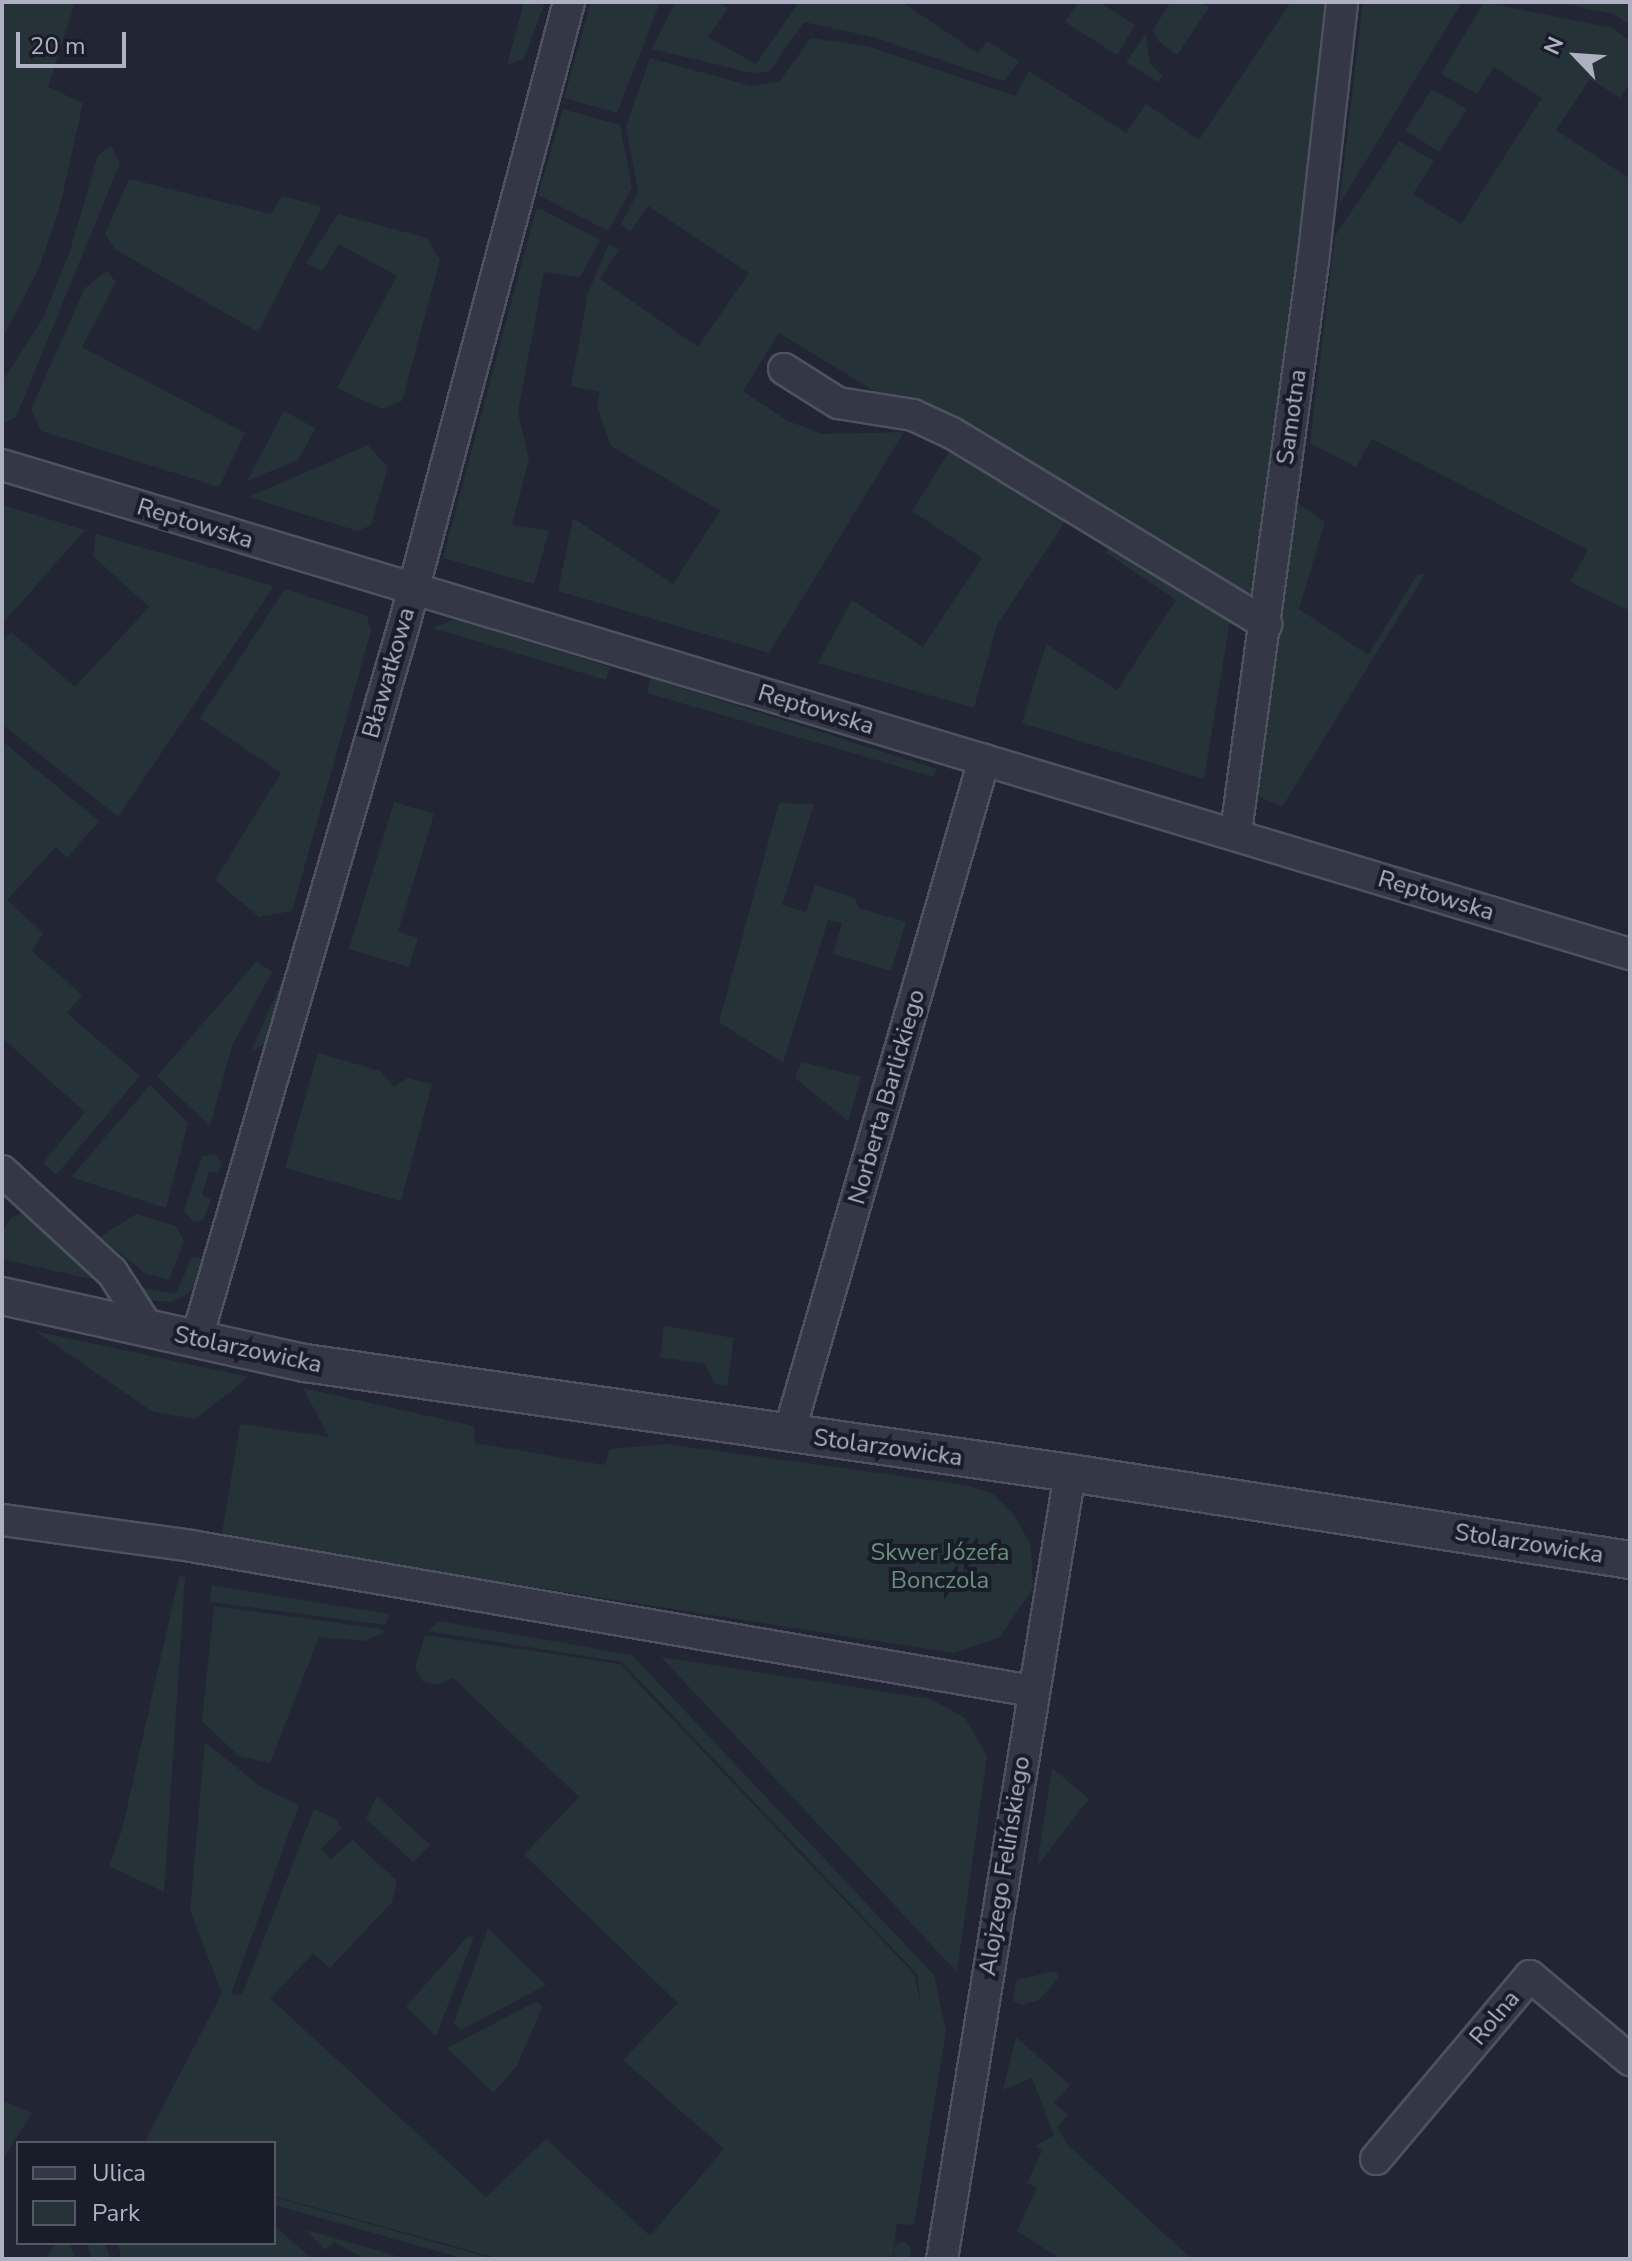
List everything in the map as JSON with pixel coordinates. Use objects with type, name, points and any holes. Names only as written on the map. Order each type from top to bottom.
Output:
[{"type":"street","name":"Bławatkowa","points":[[196,1341],[413,591],[569,2]]},
{"type":"street","name":"Samotna","points":[[1236,832],[1266,624],[1342,2]]},
{"type":"street","points":[[784,369],[838,403],[913,415],[952,433],[1266,624]]},
{"type":"street","name":"Reptowska","points":[[2,465],[413,591],[1236,832],[1630,954]]},
{"type":"street","name":"Norberta Barlickiego","points":[[789,1433],[984,760]]},
{"type":"street","name":"Stolarzowicka","points":[[8,1187],[112,1272],[148,1328]]},
{"type":"street","name":"Stolarzowicka","points":[[2,1296],[196,1341],[492,1393],[1070,1473],[1630,1560]]},
{"type":"street","name":"Alojzego Felińskiego","points":[[942,2259],[1032,1691],[1070,1473]]},
{"type":"street","points":[[2,1520],[191,1546],[1032,1691]]},
{"type":"street","name":"Rolna","points":[[1376,2159],[1530,1976],[1630,2060]]},
{"type":"green space","points":[[2,2],[75,2],[48,87],[83,103],[59,210],[39,268],[2,339]]},
{"type":"green space","points":[[524,2],[545,2],[524,59],[507,65]]},
{"type":"green space","points":[[591,2],[660,2],[617,113],[564,98]]},
{"type":"green space","points":[[675,2],[719,2],[728,8],[708,37],[756,64],[799,2],[902,2],[978,53],[987,41],[1019,61],[1004,81],[873,37],[804,22],[769,72],[752,73],[652,49]]},
{"type":"green space","points":[[1078,2],[1099,2],[1135,25],[1117,55],[1065,22]]},
{"type":"green space","points":[[1171,2],[1201,2],[1209,7],[1177,55],[1157,40],[1153,29]]},
{"type":"green space","points":[[1291,2],[1327,2],[1258,593],[1239,600],[969,425],[924,407],[897,405],[779,333],[743,391],[786,420],[822,434],[904,432],[769,653],[558,591],[573,518],[673,584],[720,511],[611,446],[597,406],[600,392],[571,386],[588,293],[609,244],[619,250],[600,279],[698,347],[749,273],[648,206],[630,232],[621,224],[638,192],[626,126],[650,58],[751,86],[779,82],[811,38],[870,47],[1015,96],[1029,71],[1126,133],[1146,104],[1199,140]]},
{"type":"green space","points":[[1363,2],[1462,2],[1339,205]]},
{"type":"green space","points":[[1484,2],[1612,28],[1630,41],[1630,83],[1620,98],[1590,79],[1556,130],[1630,179],[1630,611],[1570,582],[1588,550],[1372,439],[1356,467],[1310,443],[1335,236],[1399,141],[1434,161],[1413,194],[1461,224],[1542,98],[1494,67],[1477,94],[1441,74]]},
{"type":"green space","points":[[1555,2],[1630,2],[1630,25],[1614,14]]},
{"type":"green space","points":[[1146,34],[1150,64],[1163,76],[1158,82],[1126,62]]},
{"type":"green space","points":[[1432,89],[1467,109],[1439,152],[1405,130]]},
{"type":"green space","points":[[563,109],[620,125],[632,188],[608,231],[538,195]]},
{"type":"green space","points":[[111,146],[120,163],[16,417],[2,424],[2,382],[43,318],[69,254],[98,155]]},
{"type":"green space","points":[[129,179],[271,214],[282,196],[322,207],[258,332],[116,250],[105,234]]},
{"type":"green space","points":[[541,209],[600,240],[580,277],[544,272],[518,412],[529,459],[512,525],[549,531],[534,584],[443,558],[536,210]]},
{"type":"green space","points":[[338,214],[427,238],[440,260],[402,401],[382,409],[337,388],[397,276],[339,244],[322,271],[306,263]]},
{"type":"green space","points":[[107,271],[116,282],[82,347],[245,433],[219,487],[41,431],[31,409],[85,288]]},
{"type":"green space","points":[[284,411],[315,428],[308,442],[298,460],[247,481]]},
{"type":"green space","points":[[954,444],[1070,514],[997,625],[974,708],[818,663],[852,600],[923,647],[982,558],[912,511]]},
{"type":"green space","points":[[368,445],[388,467],[371,525],[358,531],[248,497]]},
{"type":"green space","points":[[1296,502],[1325,522],[1299,609],[1368,655],[1417,575],[1425,574],[1282,807],[1256,795]]},
{"type":"green space","points":[[2,505],[85,530],[2,624]]},
{"type":"green space","points":[[96,534],[274,586],[118,817],[2,724],[2,642],[11,632],[75,687],[149,607],[93,556]]},
{"type":"green space","points":[[1113,542],[1230,620],[1204,779],[1022,723],[1046,644],[1117,690],[1176,600],[1105,552]]},
{"type":"green space","points":[[285,589],[367,616],[371,631],[292,911],[259,917],[215,880],[281,773],[200,718]]},
{"type":"green space","points":[[455,619],[610,667],[606,680],[433,628]]},
{"type":"green space","points":[[650,678],[937,769],[934,777],[647,693]]},
{"type":"green space","points":[[2,741],[99,821],[67,858],[56,847],[7,900],[43,933],[32,951],[82,995],[67,1013],[140,1076],[56,1175],[43,1163],[85,1112],[2,1038]]},
{"type":"green space","points":[[394,802],[434,814],[398,932],[418,938],[409,967],[349,949]]},
{"type":"green space","points":[[779,803],[814,804],[782,905],[806,912],[815,885],[855,898],[859,908],[906,922],[891,971],[833,954],[842,923],[828,920],[783,1063],[719,1022]]},
{"type":"green space","points":[[257,961],[272,972],[232,1046],[210,1126],[157,1076]]},
{"type":"green space","points":[[282,980],[288,996],[281,1035],[251,1052]]},
{"type":"green space","points":[[318,1053],[380,1071],[394,1087],[407,1078],[432,1084],[401,1201],[285,1168]]},
{"type":"green space","points":[[801,1062],[861,1077],[848,1121],[795,1078]]},
{"type":"green space","points":[[150,1085],[188,1123],[166,1208],[71,1177]]},
{"type":"green space","points":[[215,1154],[222,1163],[218,1173],[209,1171],[202,1195],[211,1199],[204,1219],[194,1222],[184,1211],[202,1157]]},
{"type":"green space","points":[[28,1210],[104,1282],[2,1259],[2,1231],[12,1217]]},
{"type":"green space","points":[[136,1214],[176,1226],[184,1241],[169,1280],[146,1274],[100,1237]]},
{"type":"green space","points":[[192,1257],[213,1261],[209,1272],[186,1295],[171,1302],[150,1300],[142,1288],[176,1294]]},
{"type":"green space","points":[[664,1326],[734,1338],[727,1386],[714,1383],[705,1364],[660,1357]]},
{"type":"green space","points":[[35,1331],[249,1377],[195,1419],[153,1412]]},
{"type":"green space","name":"Skwer Józefa Bonczola","points":[[303,1388],[474,1426],[475,1443],[605,1465],[610,1449],[666,1444],[966,1485],[993,1494],[1015,1516],[1031,1546],[1033,1588],[999,1638],[953,1653],[221,1538],[240,1424],[329,1437]]},
{"type":"green space","points":[[179,1576],[185,1576],[164,1892],[109,1866],[122,1830]]},
{"type":"green space","points":[[212,1585],[389,1614],[386,1625],[210,1602]]},
{"type":"green space","points":[[214,1606],[385,1632],[364,1641],[319,1637],[270,1763],[239,1756],[202,1721]]},
{"type":"green space","points":[[439,1621],[632,1655],[934,1975],[946,2031],[914,2225],[897,2224],[892,2259],[500,2259],[276,2197],[276,2141],[145,2141],[222,1993],[190,1910],[205,1742],[261,1787],[299,1805],[231,1994],[242,1995],[314,1809],[336,1819],[342,1828],[321,1849],[331,1859],[353,1840],[397,1881],[392,1902],[330,1968],[313,1954],[270,1998],[486,2197],[546,2139],[650,2236],[724,2149],[623,2060],[678,2003],[524,1855],[579,1797],[453,1678],[437,1685],[423,1682],[415,1667],[425,1635],[620,1664],[914,1974],[921,2006],[917,1974],[622,1662],[428,1631]]},
{"type":"green space","points":[[661,1657],[931,1699],[965,1718],[987,1756],[957,1972]]},
{"type":"green space","points":[[1052,1768],[1089,1799],[1037,1866]]},
{"type":"green space","points":[[377,1796],[430,1845],[413,1862],[366,1819]]},
{"type":"green space","points":[[488,1928],[546,1985],[461,2030],[454,2023]]},
{"type":"green space","points":[[467,1937],[474,1937],[436,2036],[406,2007]]},
{"type":"green space","points":[[1055,1971],[1059,1977],[1039,2000],[1022,2005],[1013,2001],[1016,1980]]},
{"type":"green space","points":[[535,2002],[543,2006],[516,2067],[493,2093],[447,2048]]},
{"type":"green space","points":[[1016,2037],[1070,2085],[1054,2103],[1068,2115],[1057,2128],[1068,2145],[1192,2259],[1061,2259],[1017,2231],[1037,2188],[1027,2183],[1042,2151],[1035,2146],[1054,2135],[1032,2078],[1003,2090]]},
{"type":"green space","points":[[2,2101],[32,2113],[2,2161]]},
{"type":"green space","points":[[276,2198],[494,2259],[465,2259],[276,2206]]},
{"type":"green space","points":[[276,2227],[312,2259],[122,2259],[118,2245],[276,2245]]},
{"type":"green space","points":[[306,2230],[407,2259],[366,2259],[334,2242],[325,2250]]},
{"type":"green space","points":[[898,2242],[906,2242],[911,2251],[909,2258],[898,2260],[893,2255],[893,2247]]},
{"type":"green space","points":[[54,2245],[71,2245],[75,2259],[46,2259]]},
{"type":"green space","points":[[88,2245],[106,2245],[110,2259],[92,2259]]}]
